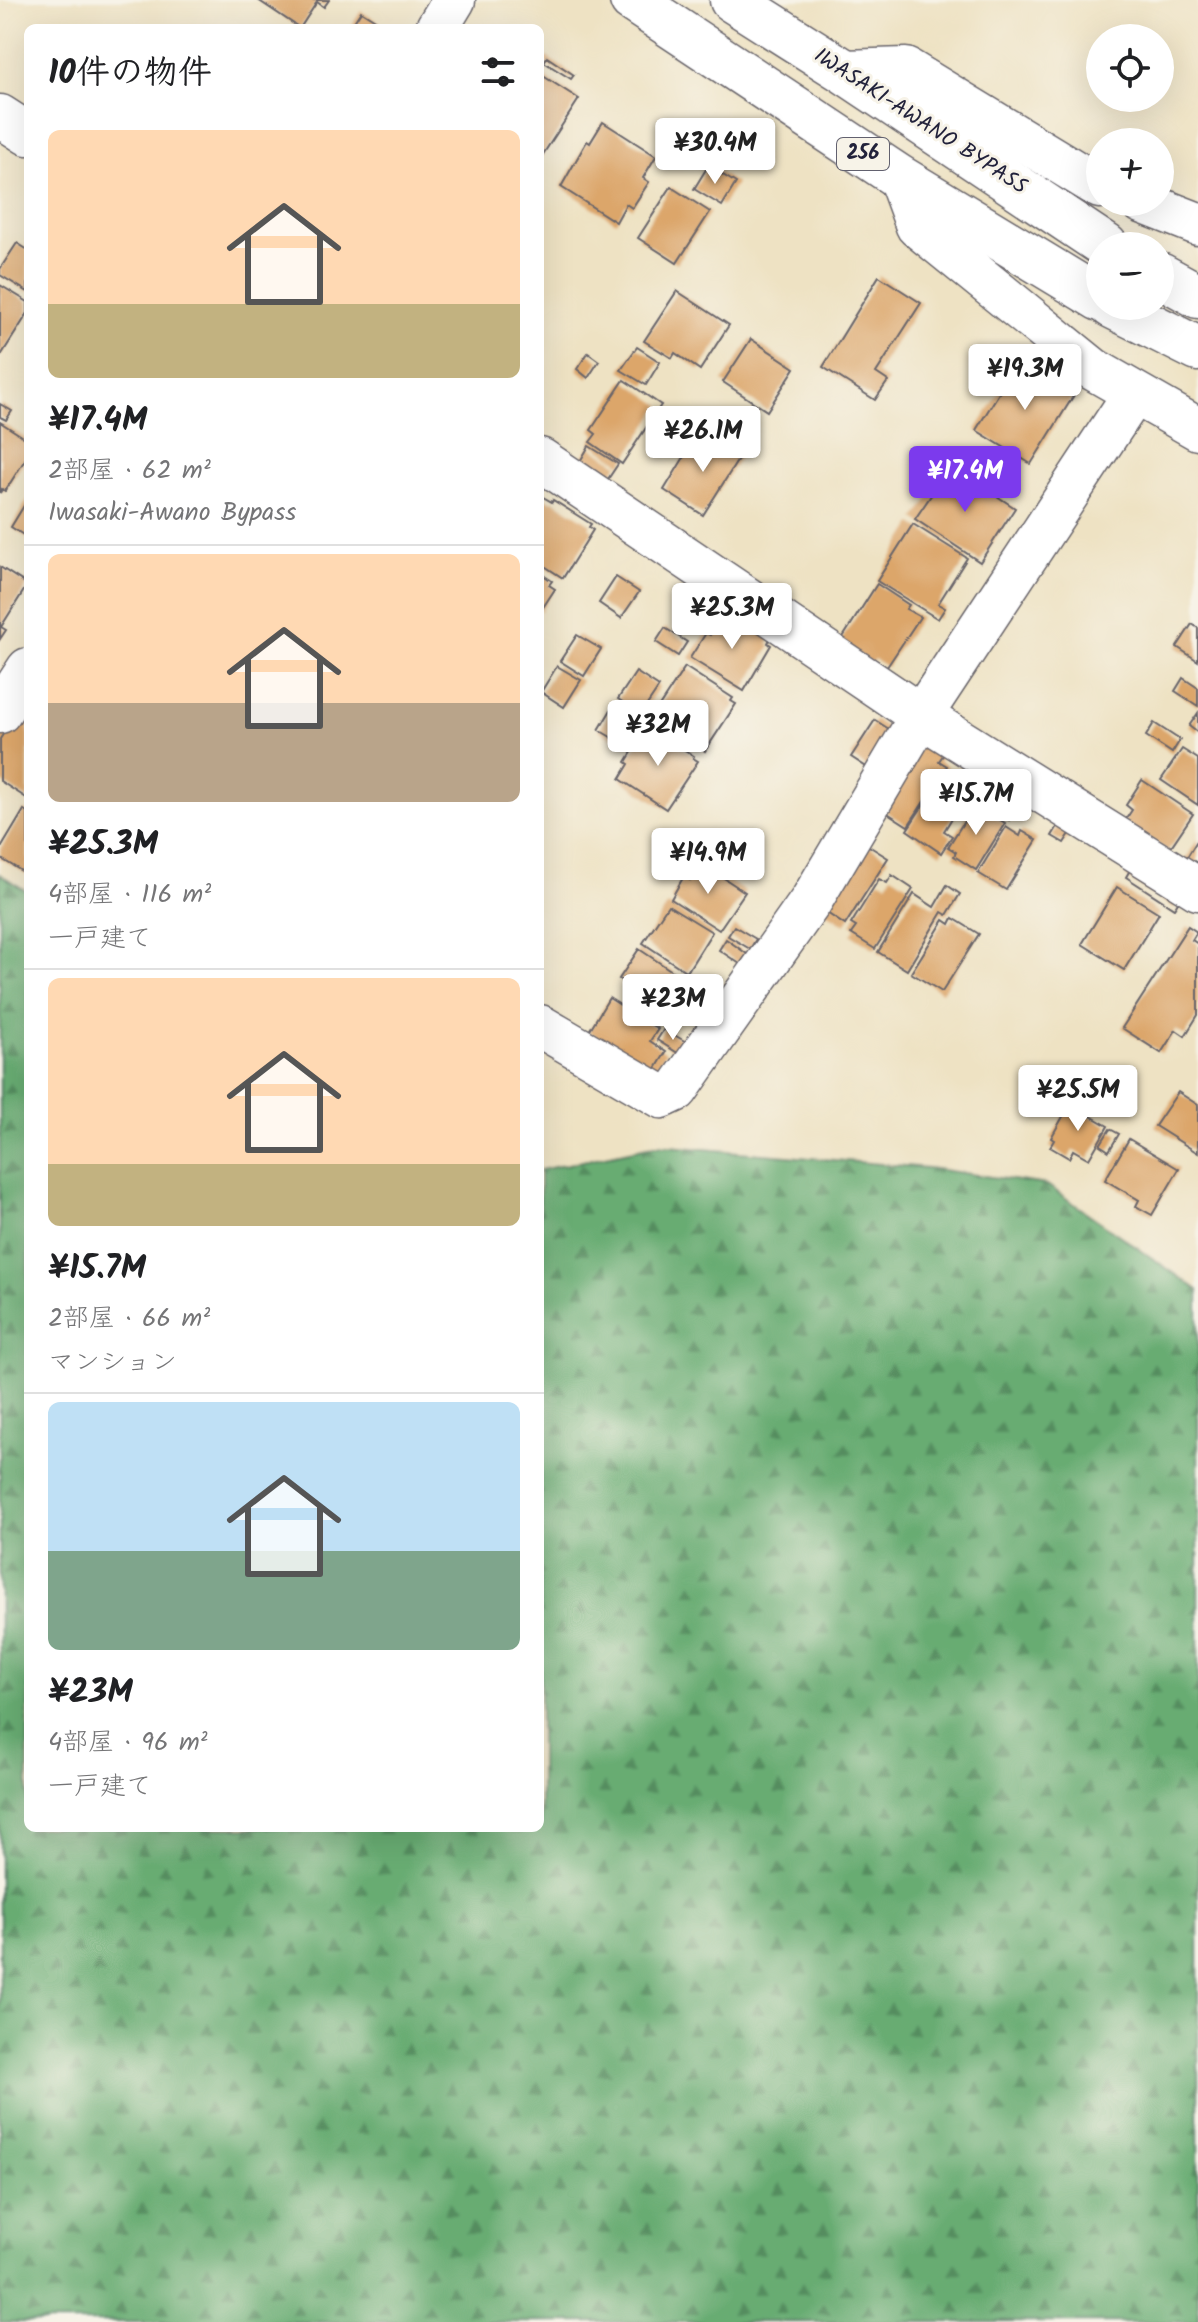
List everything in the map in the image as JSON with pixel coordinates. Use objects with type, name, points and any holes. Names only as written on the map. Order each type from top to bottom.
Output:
[{"type":"highway","name":"256","points":[[632,0],[899,177],[1086,291]]},
{"type":"highway","name":"IWASAKI-AWANO BYPASS","points":[[732,0],[1086,233]]},
{"type":"highway","points":[[1174,283],[1198,296]]},
{"type":"highway","points":[[1140,320],[1198,349]]},
{"type":"street","points":[[439,24],[454,0]]},
{"type":"street","points":[[844,71],[906,69],[1086,178]]},
{"type":"street","points":[[0,116],[24,131]]},
{"type":"street","points":[[899,177],[917,226],[1093,369],[1198,429]]},
{"type":"street","points":[[1174,215],[1198,224]]},
{"type":"street","points":[[544,1028],[662,1097],[677,1090],[811,901],[921,716],[1134,394]]},
{"type":"street","points":[[544,462],[921,716],[1198,889]]},
{"type":"green space","points":[[0,874],[24,889],[24,1832],[544,1832],[544,1169],[657,1145],[928,1168],[1047,1185],[1198,1290],[1198,2322],[0,2322]]},
{"type":"building","points":[[258,0],[329,0],[324,7],[317,2],[303,24],[294,24]]},
{"type":"building","points":[[361,11],[382,24],[353,24]]},
{"type":"building","points":[[547,57],[574,75],[571,79],[544,62]]},
{"type":"building","points":[[544,77],[579,99],[544,153]]},
{"type":"building","points":[[603,122],[656,156],[643,178],[649,182],[632,208],[626,204],[616,222],[561,187],[587,141],[590,143]]},
{"type":"building","points":[[708,166],[736,183],[722,206],[694,189]]},
{"type":"building","points":[[671,187],[710,212],[677,263],[638,238]]},
{"type":"building","points":[[17,243],[24,247],[24,290],[0,275],[0,269]]},
{"type":"building","points":[[879,276],[921,303],[876,373],[888,381],[875,400],[823,367]]},
{"type":"building","points":[[0,285],[24,300],[24,319],[0,357]]},
{"type":"building","points":[[677,291],[729,325],[700,370],[675,353],[672,358],[644,341]]},
{"type":"building","points":[[751,339],[795,368],[767,411],[723,382]]},
{"type":"building","points":[[637,347],[660,362],[646,385],[621,370]]},
{"type":"building","points":[[588,353],[599,361],[588,378],[577,369]]},
{"type":"building","points":[[1019,361],[1074,395],[1031,464],[976,430]]},
{"type":"building","points":[[624,380],[661,405],[622,464],[590,442],[596,434],[591,430]]},
{"type":"building","points":[[0,404],[12,411],[6,420],[0,417]]},
{"type":"building","points":[[0,422],[24,437],[24,461],[5,491],[2,489],[0,493]]},
{"type":"building","points":[[708,434],[741,455],[703,515],[664,490],[689,449],[696,453]]},
{"type":"building","points":[[589,446],[618,464],[602,488],[575,470]]},
{"type":"building","points":[[951,466],[1015,508],[980,562],[915,519]]},
{"type":"building","points":[[544,498],[591,524],[589,527],[593,530],[563,578],[544,566]]},
{"type":"building","points":[[24,506],[24,535],[11,527]]},
{"type":"building","points":[[913,524],[967,558],[938,604],[945,608],[938,619],[877,581]]},
{"type":"building","points":[[0,567],[24,582],[24,590],[1,627],[6,630],[0,639]]},
{"type":"building","points":[[544,576],[552,581],[549,585],[555,589],[544,606]]},
{"type":"building","points":[[616,577],[639,592],[621,618],[599,603]]},
{"type":"building","points":[[877,584],[909,605],[906,609],[920,617],[887,667],[874,659],[871,663],[840,642]]},
{"type":"building","points":[[725,611],[770,639],[768,643],[771,645],[744,691],[690,658]]},
{"type":"building","points":[[1192,624],[1198,628],[1198,661],[1177,647]]},
{"type":"building","points":[[665,628],[687,642],[678,656],[656,642]]},
{"type":"building","points":[[577,635],[601,649],[584,676],[560,661]]},
{"type":"building","points":[[557,666],[581,680],[564,707],[544,694],[544,687]]},
{"type":"building","points":[[685,667],[733,698],[731,701],[736,704],[705,751],[668,727],[665,732],[649,722]]},
{"type":"building","points":[[636,672],[659,687],[641,714],[618,699]]},
{"type":"building","points":[[1183,678],[1198,688],[1198,706],[1175,691]]},
{"type":"building","points":[[615,703],[637,716],[621,743],[599,730]]},
{"type":"building","points":[[22,705],[24,706],[24,796],[0,781],[0,739]]},
{"type":"building","points":[[1198,713],[1198,733],[1189,726]]},
{"type":"building","points":[[875,720],[892,731],[868,768],[851,757]]},
{"type":"building","points":[[1154,723],[1180,740],[1172,753],[1146,736]]},
{"type":"building","points":[[648,726],[698,761],[666,809],[620,779],[629,764],[626,762]]},
{"type":"building","points":[[925,737],[946,751],[939,761],[947,766],[908,826],[886,812]]},
{"type":"building","points":[[1182,749],[1198,759],[1198,805],[1161,780]]},
{"type":"building","points":[[1142,780],[1193,814],[1168,851],[1124,822],[1132,810],[1126,805]]},
{"type":"building","points":[[1006,785],[1024,796],[1009,820],[992,809]]},
{"type":"building","points":[[926,801],[952,818],[944,831],[952,836],[941,853],[907,830]]},
{"type":"building","points":[[975,804],[1005,823],[976,870],[954,856],[956,852],[948,847]]},
{"type":"building","points":[[24,810],[24,873],[0,858],[0,850]]},
{"type":"building","points":[[1063,818],[1075,826],[1064,843],[1052,836]]},
{"type":"building","points":[[1006,827],[1020,836],[1022,831],[1037,840],[1006,890],[978,873]]},
{"type":"building","points":[[1198,839],[1198,871],[1184,862]]},
{"type":"building","points":[[864,843],[888,858],[845,925],[818,907]]},
{"type":"building","points":[[701,863],[745,892],[719,930],[671,899],[684,876],[690,880]]},
{"type":"building","points":[[1134,863],[1183,894],[1174,908],[1126,877]]},
{"type":"building","points":[[892,875],[913,889],[875,949],[851,934],[856,927],[851,924],[879,879],[887,883]]},
{"type":"building","points":[[947,885],[960,894],[947,915],[942,912],[907,970],[878,952],[914,894],[934,907]]},
{"type":"building","points":[[1117,887],[1159,913],[1124,970],[1082,944]]},
{"type":"building","points":[[668,905],[712,932],[687,972],[643,943]]},
{"type":"building","points":[[953,918],[979,934],[942,992],[911,973],[944,920],[950,924]]},
{"type":"building","points":[[734,926],[756,939],[750,949],[728,936]]},
{"type":"building","points":[[1188,926],[1197,932],[1192,940],[1198,944],[1198,1015],[1185,1036],[1176,1030],[1161,1053],[1122,1028]]},
{"type":"building","points":[[726,939],[747,954],[740,964],[719,950]]},
{"type":"building","points":[[639,949],[675,973],[671,980],[689,992],[668,1024],[625,996],[631,987],[619,979]]},
{"type":"building","points":[[696,987],[718,1000],[710,1012],[688,998]]},
{"type":"building","points":[[609,998],[658,1029],[650,1041],[666,1052],[652,1075],[589,1031]]},
{"type":"building","points":[[664,1029],[688,1043],[681,1055],[657,1040]]},
{"type":"building","points":[[1178,1092],[1198,1105],[1198,1153],[1155,1126]]},
{"type":"building","points":[[1070,1104],[1108,1126],[1089,1159],[1073,1150],[1069,1158],[1050,1147],[1054,1140],[1051,1138]]},
{"type":"building","points":[[1110,1129],[1119,1134],[1109,1151],[1100,1145]]},
{"type":"building","points":[[1129,1139],[1179,1169],[1152,1215],[1136,1206],[1139,1200],[1105,1180]]}]
